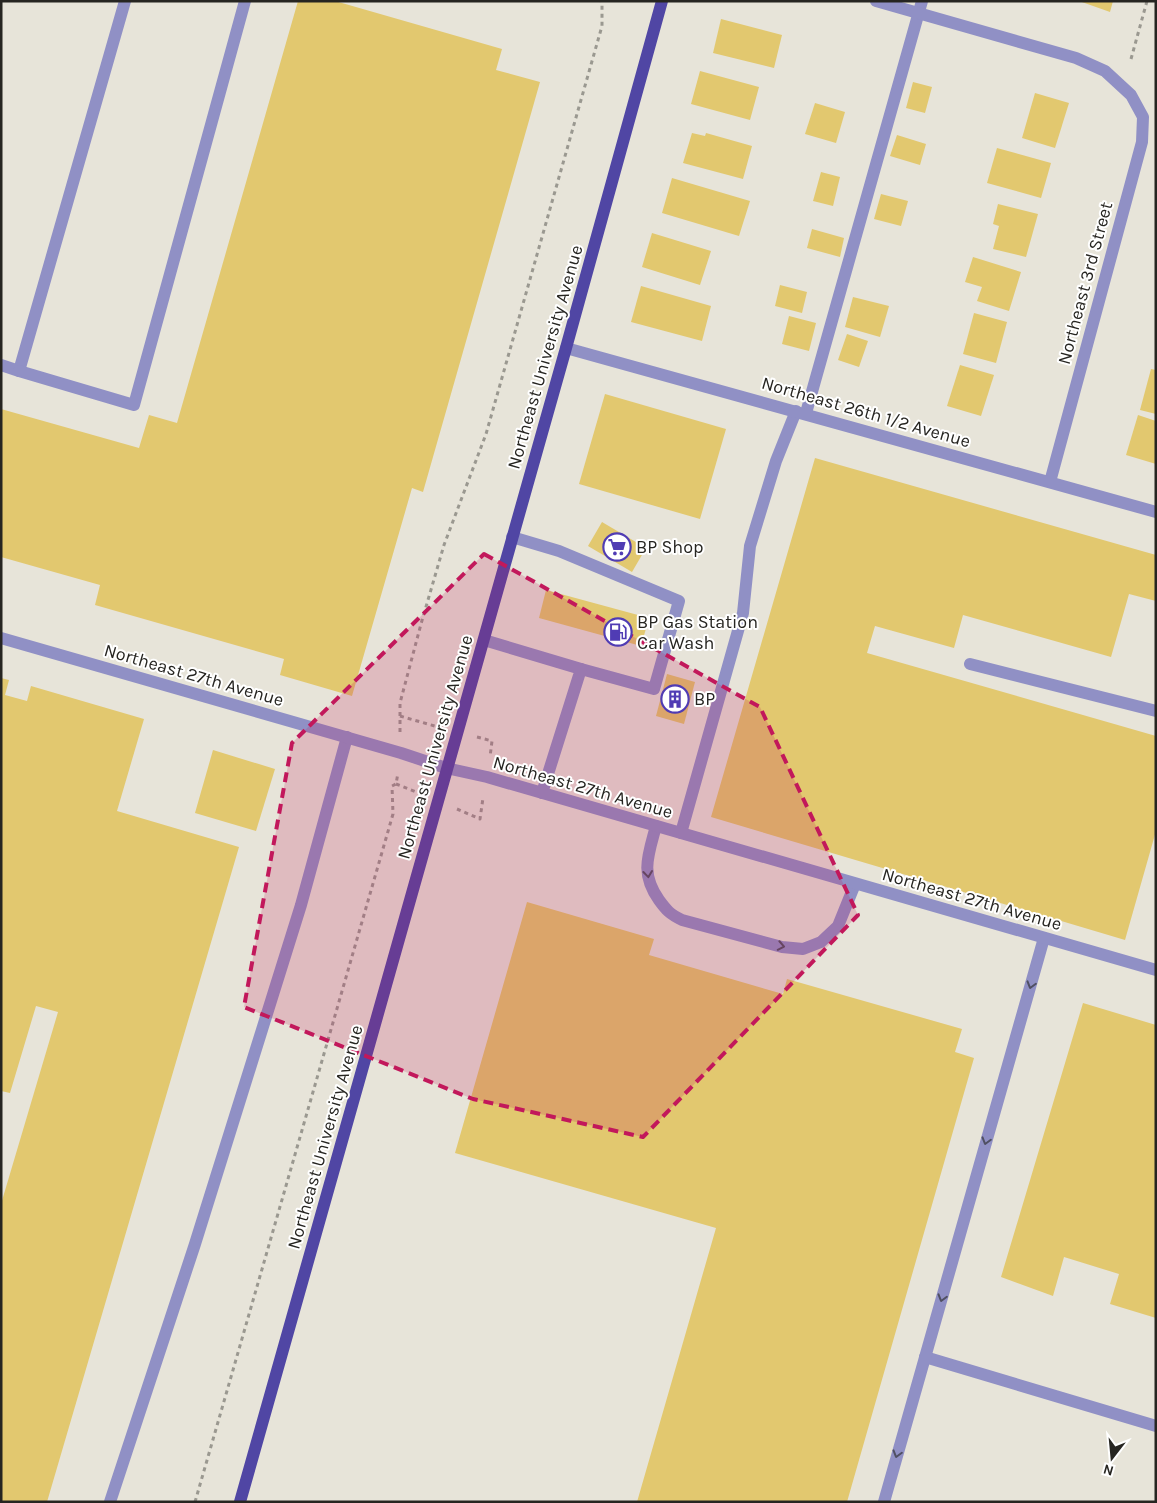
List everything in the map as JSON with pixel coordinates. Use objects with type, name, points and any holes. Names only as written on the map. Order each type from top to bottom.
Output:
[{"type":"main road","name":"Northeast University Avenue","points":[[240,1502],[446,768],[484,640],[662,1]]},
{"type":"street","points":[[19,371],[125,1]]},
{"type":"street","points":[[1,365],[134,405],[245,1]]},
{"type":"street","name":"Northeast 3rd Street","points":[[876,1],[920,7],[1076,58],[1105,71],[1131,95],[1143,117],[1142,142],[1050,482]]},
{"type":"street","points":[[681,833],[743,612],[750,546],[776,461],[801,412],[920,7]]},
{"type":"street","name":"Northeast 26th 1/2 Avenue","points":[[566,348],[1156,512]]},
{"type":"street","points":[[484,640],[654,689],[679,601],[559,551],[512,538]]},
{"type":"street","name":"Northeast 27th Avenue","points":[[1,638],[446,768],[487,777],[1156,970]]},
{"type":"street","points":[[970,664],[1156,711]]},
{"type":"street","points":[[542,793],[581,669]]},
{"type":"street","points":[[110,1502],[195,1244],[298,914],[347,738]]},
{"type":"street","points":[[656,826],[648,859],[647,876],[652,889],[669,913],[682,920],[782,947],[803,949],[821,942],[838,926],[855,884]]},
{"type":"street","points":[[884,1502],[1044,938]]},
{"type":"street","points":[[925,1358],[1156,1426]]},
{"type":"path","points":[[400,716],[400,703],[444,545],[486,434],[602,26],[601,1]]},
{"type":"path","points":[[1132,59],[1147,1]]},
{"type":"path","points":[[195,1502],[393,814],[392,786],[396,784]]},
{"type":"highlighted area","points":[[484,554],[760,707],[858,915],[643,1137],[473,1099],[244,1007],[292,743]]},
{"type":"building","points":[[298,1],[335,1],[502,49],[496,70],[540,82],[423,492],[412,488],[352,696],[280,675],[284,659],[95,605],[100,585],[1,557],[1,409],[139,448],[149,415],[177,423]]},
{"type":"building","points":[[1079,1],[1113,1],[1110,12]]},
{"type":"building","points":[[721,19],[782,35],[774,68],[713,53]]},
{"type":"building","points":[[700,71],[759,87],[750,120],[691,104]]},
{"type":"building","points":[[913,82],[932,87],[925,113],[906,108]]},
{"type":"building","points":[[1035,93],[1069,103],[1055,148],[1022,138]]},
{"type":"building","points":[[815,103],[845,112],[836,143],[805,134]]},
{"type":"building","points":[[692,133],[705,136],[706,133],[752,146],[743,179],[683,163]]},
{"type":"building","points":[[897,135],[926,144],[920,165],[890,156]]},
{"type":"building","points":[[997,148],[1051,163],[1041,198],[987,183]]},
{"type":"building","points":[[821,172],[840,177],[833,206],[813,201]]},
{"type":"building","points":[[672,178],[750,201],[739,236],[662,213]]},
{"type":"building","points":[[881,194],[908,201],[901,226],[874,219]]},
{"type":"building","points":[[998,204],[1038,214],[1026,257],[993,249],[999,226],[993,224]]},
{"type":"building","points":[[812,229],[844,238],[840,257],[807,248]]},
{"type":"building","points":[[652,233],[711,251],[700,285],[642,267]]},
{"type":"building","points":[[973,257],[1021,272],[1009,311],[977,301],[982,287],[965,282]]},
{"type":"building","points":[[780,285],[807,292],[802,313],[775,306]]},
{"type":"building","points":[[641,286],[711,306],[702,341],[631,322]]},
{"type":"building","points":[[853,297],[889,306],[880,337],[845,327]]},
{"type":"building","points":[[974,313],[1007,322],[996,363],[963,354]]},
{"type":"building","points":[[789,316],[816,323],[809,351],[782,344]]},
{"type":"building","points":[[847,334],[868,341],[859,367],[838,360]]},
{"type":"building","points":[[960,365],[994,375],[981,416],[947,406]]},
{"type":"building","points":[[1151,369],[1156,370],[1156,414],[1140,410]]},
{"type":"building","points":[[605,394],[726,429],[700,519],[579,484]]},
{"type":"building","points":[[1138,415],[1156,421],[1156,464],[1126,455]]},
{"type":"building","points":[[815,458],[1156,555],[1156,601],[1129,594],[1111,657],[963,615],[954,648],[875,626],[867,653],[1156,736],[1156,831],[1125,940],[711,817]]},
{"type":"building","name":"BP Shop","points":[[602,522],[646,548],[632,572],[588,546]]},
{"type":"building","name":"BP Gas Station Car Wash","points":[[546,590],[649,618],[641,646],[539,618]]},
{"type":"building","name":"BP","points":[[667,674],[695,682],[684,724],[656,716]]},
{"type":"building","points":[[1,678],[9,680],[5,695],[27,701],[31,686],[144,719],[117,811],[239,847],[47,1502],[1,1502],[1,1204],[58,1012],[36,1006],[10,1093],[1,1091]]},
{"type":"building","points":[[213,750],[275,769],[256,831],[195,813]]},
{"type":"building","points":[[527,902],[654,939],[649,955],[783,994],[787,979],[962,1029],[955,1052],[974,1058],[847,1502],[637,1502],[716,1228],[455,1153]]},
{"type":"building","points":[[1083,1003],[1156,1025],[1156,1318],[1110,1304],[1119,1274],[1064,1257],[1053,1296],[1001,1277]]},
{"type":"place","name":"BP Shop","points":[[617,547]]},
{"type":"place","name":"BP Gas Station Car Wash","points":[[618,632]]},
{"type":"place","name":"BP","points":[[675,699]]}]
